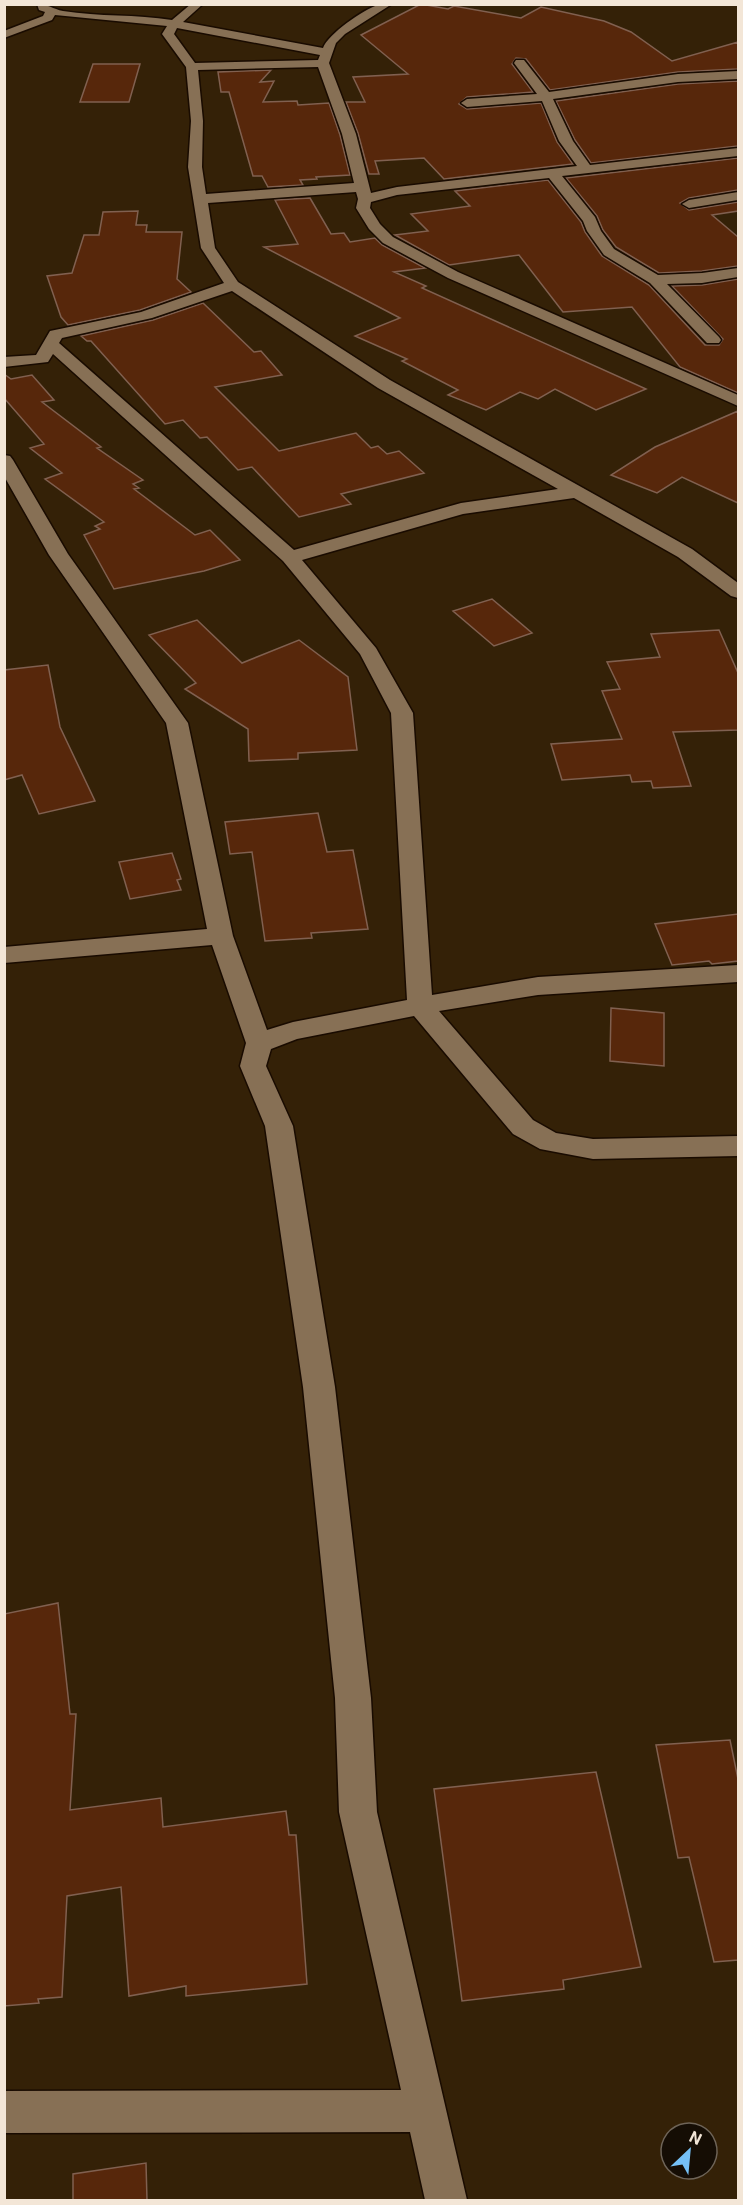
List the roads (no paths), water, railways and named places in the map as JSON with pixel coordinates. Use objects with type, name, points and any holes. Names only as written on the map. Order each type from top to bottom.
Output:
[{"type":"street","points":[[198,4],[174,24],[168,34],[192,67],[197,121],[195,167],[208,248],[233,285],[384,384],[684,553],[738,592]]},
{"type":"street","points":[[387,4],[341,32],[331,42],[325,58],[349,134],[363,193],[363,208],[374,226],[388,240],[494,294],[738,401]]},
{"type":"street","points":[[4,36],[48,18],[47,8],[174,24],[325,58]]},
{"type":"street","points":[[192,67],[325,58]]},
{"type":"street","points":[[519,63],[546,97],[566,141],[587,171]]},
{"type":"street","points":[[467,103],[546,97],[678,78],[738,75]]},
{"type":"street","points":[[199,199],[397,191],[554,175],[738,152]]},
{"type":"street","points":[[554,175],[590,220],[594,231],[609,252],[655,280],[713,340]]},
{"type":"street","points":[[689,204],[738,196]]},
{"type":"street","points":[[655,280],[702,278],[738,272]]},
{"type":"street","points":[[4,362],[42,360],[56,334],[134,320],[205,297],[233,285]]},
{"type":"street","points":[[51,344],[290,557],[369,651],[402,713],[420,1006],[523,1127],[550,1142],[593,1149],[738,1146]]},
{"type":"street","points":[[4,460],[59,555],[177,723],[221,936],[259,1043],[253,1066],[279,1126],[319,1388],[353,1698],[358,1812],[446,2200]]},
{"type":"street","points":[[290,557],[461,509],[578,492]]},
{"type":"street","points":[[4,954],[221,936]]},
{"type":"street","points":[[259,1043],[293,1031],[538,986],[738,973]]},
{"type":"street","points":[[4,2112],[427,2111]]}]
